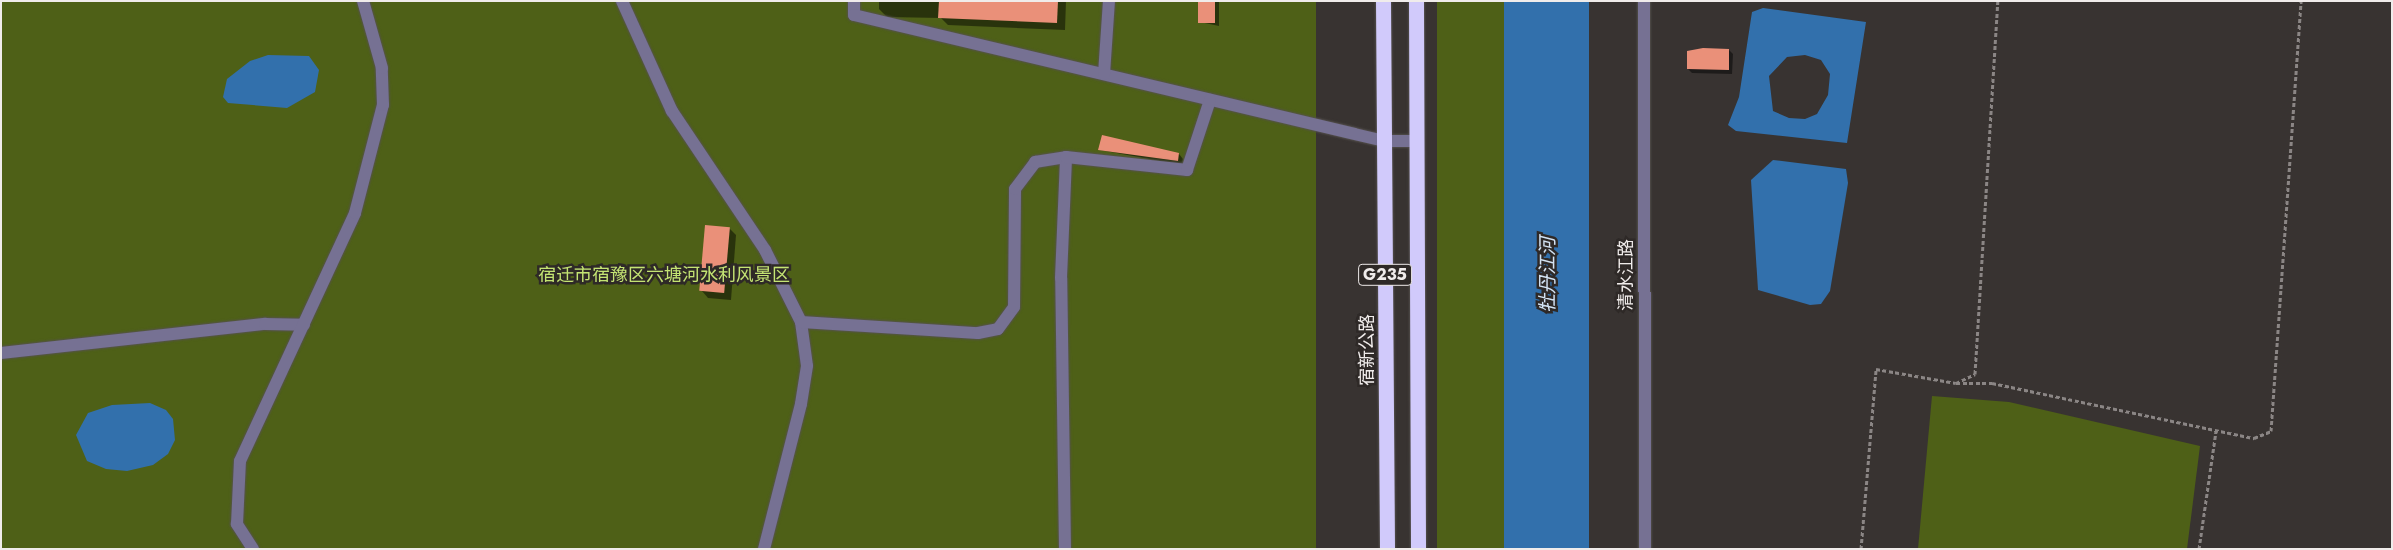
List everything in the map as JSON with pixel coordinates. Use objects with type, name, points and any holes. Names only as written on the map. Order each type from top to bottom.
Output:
[{"type":"highway","name":"宿新公路","points":[[1383,1],[1387,549]]},
{"type":"highway","name":"G235","points":[[1416,1],[1418,549]]},
{"type":"street","points":[[253,549],[237,524],[235,501],[240,461],[355,213],[383,105],[382,68],[363,1]]},
{"type":"street","points":[[622,1],[672,111],[765,250],[801,322],[807,366],[801,404],[764,549]]},
{"type":"street","points":[[854,1],[854,15],[1384,141],[1417,141]]},
{"type":"street","points":[[1104,74],[1109,1]]},
{"type":"street","name":"清水江路","points":[[1644,1],[1645,549]]},
{"type":"street","points":[[801,322],[978,334],[998,329],[1014,307],[1015,189],[1035,162],[1066,157],[1187,170],[1210,100]]},
{"type":"street","points":[[1065,549],[1061,278],[1066,157]]},
{"type":"street","points":[[1,354],[265,324],[304,325]]},
{"type":"path","points":[[1956,383],[1975,374],[1998,1]]},
{"type":"path","points":[[1861,549],[1876,369],[1956,383],[1992,383],[2254,438],[2271,431],[2301,1]]},
{"type":"path","points":[[2198,549],[2216,431]]},
{"type":"green space","name":"宿迁市宿豫区六塘河水利风景区","points":[[1,1],[1316,1],[1316,549],[1,549]]},
{"type":"green space","points":[[1437,1],[1504,1],[1504,549],[1437,549]]},
{"type":"green space","points":[[1932,396],[2009,402],[2200,446],[2187,549],[1918,549]]},
{"type":"water","name":"牡丹江河","points":[[1504,1],[1589,1],[1589,549],[1504,549]]},
{"type":"water","points":[[1763,8],[1866,22],[1847,143],[1736,131],[1728,125],[1739,97],[1752,12]],"holes":[[[1805,55],[1821,60],[1830,74],[1828,95],[1817,114],[1805,119],[1789,118],[1773,111],[1769,76],[1787,57]]]},
{"type":"water","points":[[268,55],[309,56],[319,70],[315,92],[287,108],[228,103],[223,97],[227,79],[250,61]]},
{"type":"water","points":[[1773,160],[1846,169],[1848,183],[1830,291],[1821,304],[1810,305],[1758,290],[1751,180]]},
{"type":"water","points":[[150,403],[166,410],[173,419],[175,440],[168,454],[153,465],[127,471],[106,469],[87,461],[76,435],[88,413],[112,405]]},
{"type":"building","points":[[939,1],[1058,1],[1057,23],[938,18]]},
{"type":"building","points":[[1198,1],[1215,1],[1215,23],[1198,23]]},
{"type":"building","points":[[1703,48],[1729,49],[1729,70],[1687,69],[1687,51]]},
{"type":"building","points":[[1102,135],[1179,153],[1178,161],[1098,150]]},
{"type":"building","points":[[705,225],[730,227],[724,293],[699,291]]}]
